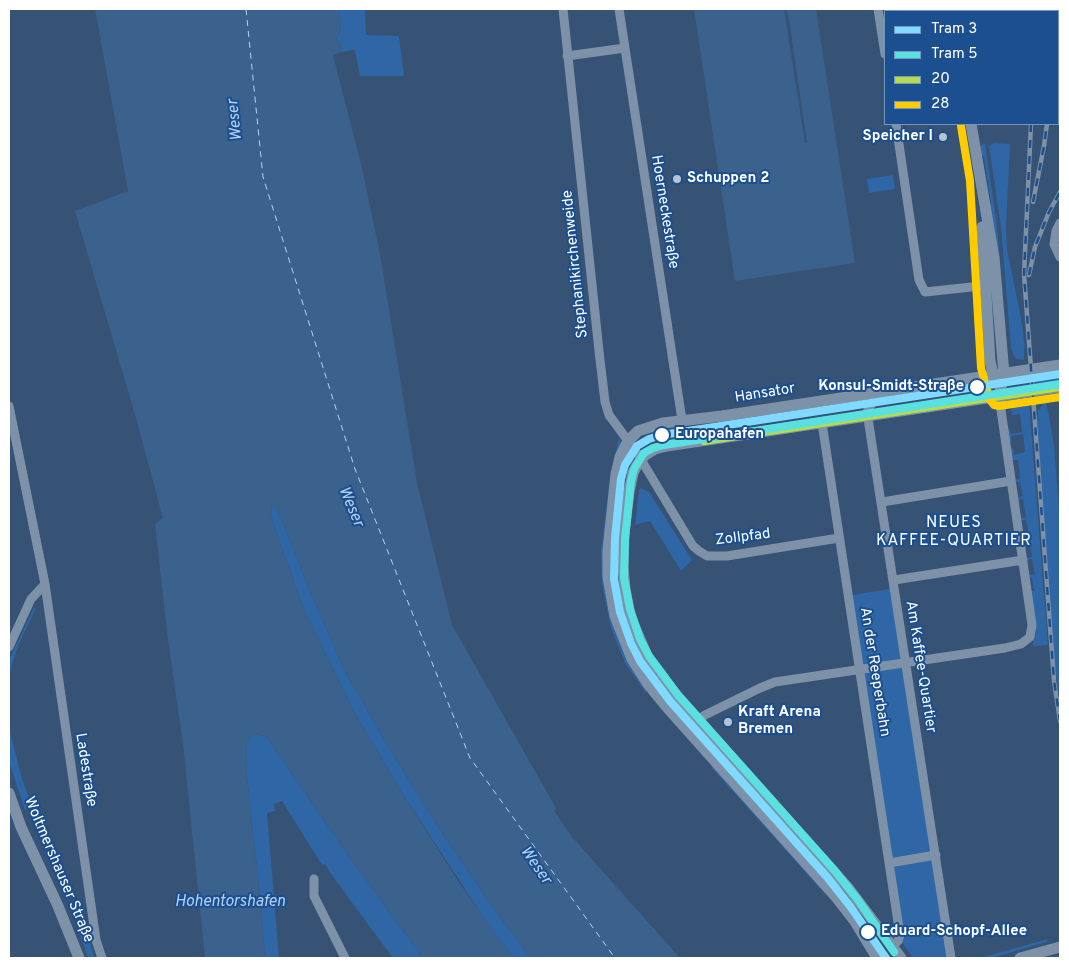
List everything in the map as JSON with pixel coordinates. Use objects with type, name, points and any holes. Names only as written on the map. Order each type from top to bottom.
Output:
[{"type":"street","name":"Stephanikirchenweide","points":[[563,9],[605,402],[610,416],[641,460]]},
{"type":"street","name":"Hoerneckestraße","points":[[619,9],[682,420]]},
{"type":"street","points":[[878,9],[884,48]]},
{"type":"street","points":[[567,56],[625,48]]},
{"type":"street","points":[[896,125],[919,280],[925,292],[990,285]]},
{"type":"street","points":[[698,720],[760,688],[776,682],[1021,644],[1030,637],[1032,625],[999,396],[990,285],[994,258],[972,125]]},
{"type":"street","points":[[1060,223],[1056,231],[1054,244],[1060,257]]},
{"type":"street","name":"Hansator","points":[[628,441],[638,431],[663,422],[722,416],[1060,365]]},
{"type":"street","points":[[901,958],[849,889],[676,695],[648,658],[636,632],[626,600],[623,567],[628,492],[633,473],[641,460],[650,451],[667,446],[1060,387]]},
{"type":"street","points":[[868,416],[874,400],[880,395],[888,394],[890,391]]},
{"type":"street","name":"Ladestraße","points":[[9,406],[45,584],[96,940],[102,958]]},
{"type":"street","name":"Am Kaffee-Quartier","points":[[868,416],[952,958]]},
{"type":"street","name":"An der Reeperbahn","points":[[822,423],[899,926],[900,935],[898,941],[889,941]]},
{"type":"street","points":[[628,441],[620,458],[616,474],[608,564],[612,604],[625,645],[640,672],[665,705],[836,897],[854,920],[877,958]]},
{"type":"street","name":"Zollpfad","points":[[641,460],[693,546],[707,556],[727,556],[840,538]]},
{"type":"street","points":[[882,502],[1011,482]]},
{"type":"street","points":[[894,580],[1023,560]]},
{"type":"street","points":[[9,647],[31,599],[45,584]]},
{"type":"street","name":"Woltmershauser Straße","points":[[9,797],[79,958]]},
{"type":"street","points":[[889,863],[936,855]]},
{"type":"street","points":[[314,879],[314,896],[345,958]]},
{"type":"street","points":[[1020,958],[1060,947]]},
{"type":"shaded area","points":[[339,9],[365,9],[366,35],[399,36],[404,76],[360,76],[355,50],[340,52],[341,44],[336,38],[341,29]]},
{"type":"shaded area","points":[[994,143],[1010,144],[1006,227],[1007,249],[1022,323],[1025,349],[1024,360],[1017,359],[1011,348],[1001,227],[989,146]]},
{"type":"shaded area","points":[[982,144],[985,144],[997,225],[1003,296],[989,207],[991,203],[984,157],[981,154],[980,147]]},
{"type":"shaded area","points":[[893,175],[895,189],[869,193],[867,179]]},
{"type":"shaded area","points":[[1060,369],[1060,382],[1035,386],[1034,373]]},
{"type":"shaded area","points":[[1046,400],[1054,445],[1060,521],[1060,701],[1054,662],[1037,423],[1038,411]]},
{"type":"shaded area","points":[[1029,402],[1048,645],[1033,646],[1036,634],[1031,591],[1034,591],[1032,578],[1029,578],[1029,575],[1035,574],[1032,559],[1026,560],[1026,558],[1032,557],[1029,540],[1023,540],[1023,538],[1029,537],[1026,520],[1020,520],[1020,518],[1026,517],[1023,499],[1017,500],[1017,497],[1023,496],[1020,482],[1015,482],[1014,480],[1020,479],[1018,460],[1011,460],[1010,450],[1013,448],[1014,455],[1025,452],[1023,434],[1011,436],[1012,442],[1009,441],[1007,430],[1009,427],[1011,434],[1022,432],[1020,414],[1012,415],[1011,404]]},
{"type":"shaded area","points":[[619,437],[621,444],[606,584],[647,688],[646,693],[625,663],[611,628],[602,584],[601,552],[609,485]]},
{"type":"shaded area","points":[[641,488],[649,492],[692,560],[681,571],[650,521],[635,525],[639,490]]},
{"type":"shaded area","points":[[272,504],[280,515],[309,589],[345,671],[389,748],[444,836],[499,916],[531,958],[513,958],[484,918],[402,793],[354,712],[303,607],[271,517]]},
{"type":"shaded area","points":[[890,589],[947,958],[913,958],[901,941],[852,595]]},
{"type":"shaded area","points":[[34,608],[36,608],[18,646],[9,674],[9,660]]},
{"type":"shaded area","points":[[9,728],[22,779],[33,808],[25,810],[9,762]]},
{"type":"shaded area","points":[[253,734],[266,736],[354,864],[423,958],[393,958],[325,864],[322,865],[282,801],[274,804],[275,811],[267,813],[279,958],[265,958],[246,769],[247,742]]},
{"type":"shaded area","points":[[716,765],[827,891],[855,930],[826,893],[712,768]]},
{"type":"shaded area","points":[[86,924],[94,958],[88,958],[78,929]]},
{"type":"shaded area","points":[[1048,939],[1047,942],[991,958],[980,958]]},
{"type":"water","points":[[95,9],[339,9],[341,29],[336,38],[341,44],[340,52],[333,55],[362,168],[380,254],[417,483],[452,625],[556,808],[554,811],[573,838],[680,958],[531,958],[499,916],[444,836],[389,748],[345,671],[309,589],[280,515],[272,505],[271,517],[303,607],[354,712],[402,793],[458,881],[513,958],[423,958],[354,864],[266,736],[253,734],[247,742],[246,769],[265,958],[205,958],[183,744],[167,632],[155,524],[163,518],[136,418],[75,211],[128,191]]},
{"type":"water","points":[[694,9],[816,9],[855,263],[735,281]]},
{"type":"pier","points":[[784,9],[786,9],[789,19],[807,143],[805,143]]},
{"type":"ferry route","points":[[246,9],[263,177],[355,469],[470,758],[615,958]]},
{"type":"railway","points":[[1031,125],[1024,274],[1054,681],[1060,721]]},
{"type":"railway","points":[[1033,202],[1047,125]]},
{"type":"railway","points":[[1029,275],[1035,247],[1049,212],[1060,192]]},
{"type":"tram line","name":"3","points":[[886,958],[850,906],[827,877],[670,701],[640,661],[631,643],[620,612],[614,579],[615,538],[621,479],[625,465],[637,446],[649,439],[662,435],[1060,374]]},
{"type":"tram line","name":"5","points":[[894,952],[858,900],[835,871],[678,695],[649,656],[640,639],[630,609],[624,578],[625,539],[634,469],[644,453],[664,445],[1060,384]]},
{"type":"transit line","name":"28","points":[[961,126],[970,181],[981,368],[990,400],[994,405],[999,406],[1060,397]]},
{"type":"transit line","name":"20","points":[[704,441],[1060,387]]},
{"type":"place","name":"Speicher I","points":[[943,137]]},
{"type":"place","name":"Schuppen 2","points":[[677,179]]},
{"type":"place","name":"Konsul-Smidt-Straße","points":[[977,387]]},
{"type":"place","name":"Europahafen","points":[[662,435]]},
{"type":"place","name":"Kraft Arena Bremen","points":[[728,722]]},
{"type":"place","name":"Eduard-Schopf-Allee","points":[[868,932]]},
{"type":"district","name":"NEUES KAFFEE-QUARTIER","points":[[954,533]]},
{"type":"water label","name":"Weser","points":[[236,120]]},
{"type":"water label","name":"Weser","points":[[350,507]]},
{"type":"water label","name":"Weser","points":[[535,866]]},
{"type":"water label","name":"Hohentorshafen","points":[[230,903]]}]
